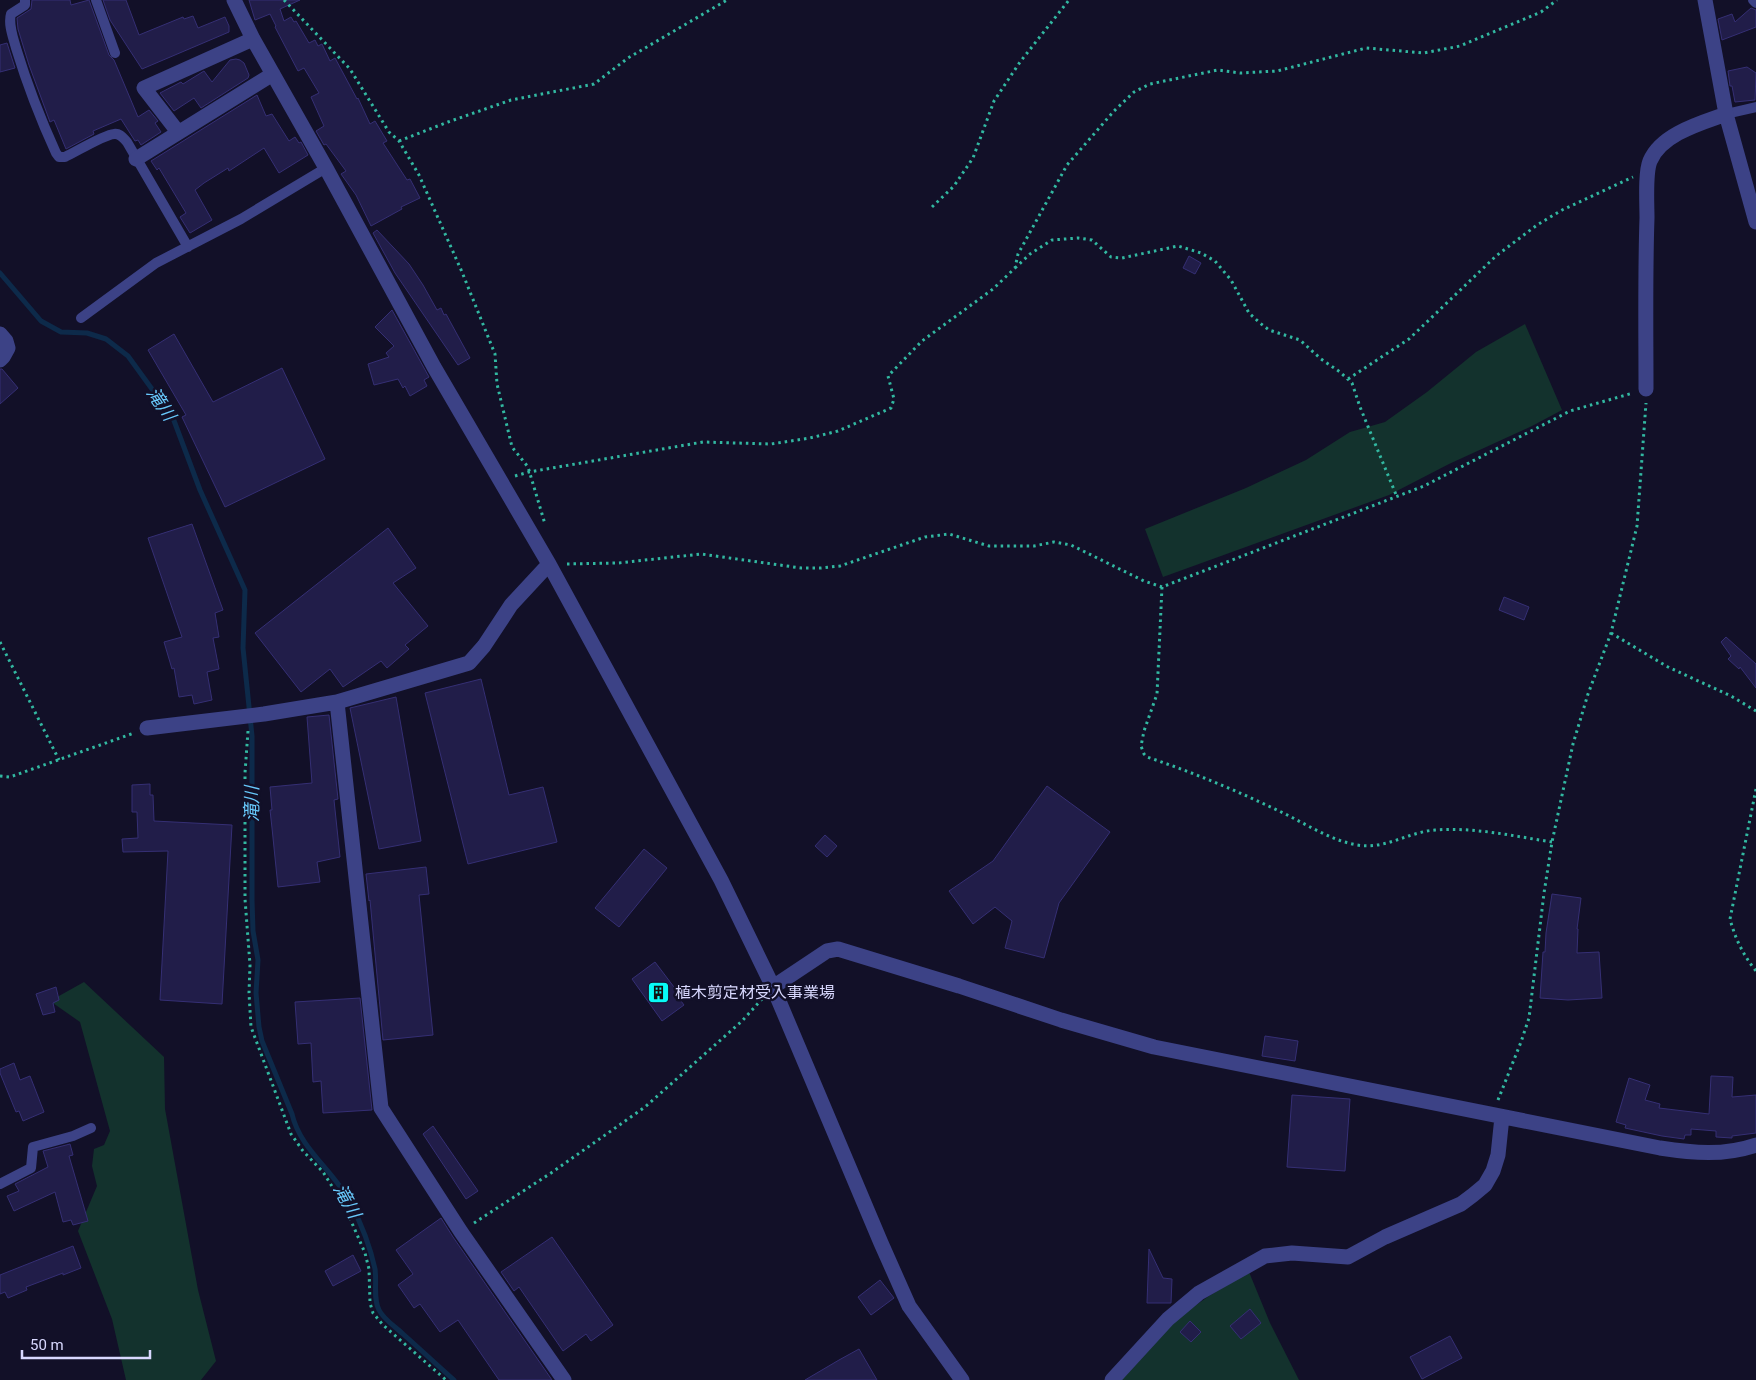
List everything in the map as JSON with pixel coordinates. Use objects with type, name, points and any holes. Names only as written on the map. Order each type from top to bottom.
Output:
[{"type":"street","points":[[234,0],[434,367],[549,564],[721,880],[772,988],[909,1306],[962,1380]]},
{"type":"street","points":[[1705,0],[1726,114],[1756,222]]},
{"type":"street","points":[[178,132],[144,88],[254,39]]},
{"type":"street","points":[[136,159],[273,74]]},
{"type":"street","points":[[1646,389],[1645,290],[1647,190],[1650,162],[1657,150],[1673,136],[1694,125],[1726,114]]},
{"type":"street","points":[[0,334],[8,348],[0,360]]},
{"type":"street","points":[[147,728],[264,714],[337,702],[469,663],[484,646],[511,605],[549,564]]},
{"type":"street","points":[[337,702],[381,1108],[461,1232],[564,1380]]},
{"type":"street","points":[[772,988],[827,951],[838,949],[1061,1020],[1154,1047],[1687,1152],[1718,1153],[1738,1151],[1756,1145]]},
{"type":"street","points":[[1112,1380],[1168,1319],[1199,1293],[1265,1256],[1292,1253],[1348,1257],[1385,1237],[1460,1204],[1485,1185],[1493,1171],[1498,1155],[1498,1116]]},
{"type":"lane","points":[[25,0],[25,6],[11,14],[12,32],[26,82],[56,153],[59,157],[65,158],[102,138],[114,134],[121,135],[127,142],[188,247]]},
{"type":"lane","points":[[96,0],[115,53]]},
{"type":"lane","points":[[1752,0],[1756,3]]},
{"type":"lane","points":[[1726,114],[1756,108]]},
{"type":"lane","points":[[81,318],[156,263],[240,219],[326,168]]},
{"type":"lane","points":[[0,1184],[31,1168],[32,1147],[73,1136],[91,1128]]},
{"type":"path","points":[[284,0],[350,69],[389,132],[399,141],[427,193],[462,272],[495,354],[496,384],[512,447],[528,467],[546,527]]},
{"type":"path","points":[[399,141],[511,100],[594,84],[628,58],[727,0]]},
{"type":"path","points":[[932,207],[954,186],[973,158],[994,101],[1020,62],[1069,0]]},
{"type":"path","points":[[1015,268],[1018,254],[1067,165],[1114,111],[1134,92],[1150,84],[1218,70],[1240,73],[1277,71],[1366,48],[1424,53],[1460,46],[1541,12],[1557,0]]},
{"type":"path","points":[[1348,379],[1409,339],[1496,256],[1537,224],[1562,210],[1633,177],[1650,162]]},
{"type":"path","points":[[500,480],[529,472],[703,442],[771,444],[838,432],[891,408],[894,399],[888,376],[922,341],[992,290],[1030,254],[1052,240],[1078,238],[1092,240],[1110,257],[1122,258],[1178,246],[1201,253],[1215,261],[1231,280],[1249,313],[1260,324],[1269,330],[1300,340],[1352,383],[1397,497]]},
{"type":"path","points":[[549,564],[618,563],[701,554],[801,568],[821,568],[840,566],[926,537],[949,534],[989,546],[1034,546],[1054,542],[1071,545],[1144,581],[1162,587],[1424,486],[1570,411],[1646,389],[1646,421],[1637,526],[1610,633],[1588,694],[1573,744],[1552,842],[1529,1018],[1522,1042],[1500,1094],[1498,1116]]},
{"type":"path","points":[[1162,587],[1157,694],[1144,731],[1141,746],[1147,757],[1224,786],[1334,838],[1360,845],[1376,846],[1412,834],[1453,829],[1496,833],[1552,842]]},
{"type":"path","points":[[1610,633],[1668,667],[1731,696],[1756,711]]},
{"type":"path","points":[[0,642],[59,760]]},
{"type":"path","points":[[247,716],[245,906],[250,965],[251,1027],[291,1134],[297,1145],[323,1172],[345,1207],[362,1245],[369,1269],[370,1303],[373,1313],[383,1325],[446,1380]]},
{"type":"path","points":[[0,776],[10,777],[147,728]]},
{"type":"path","points":[[1756,789],[1730,919],[1739,946],[1756,970]]},
{"type":"path","points":[[461,1232],[551,1173],[645,1107],[742,1021],[772,988]]},
{"type":"green space","points":[[1525,324],[1562,410],[1389,495],[1163,577],[1145,529],[1246,488],[1306,460],[1350,432],[1385,422],[1427,392],[1476,352]]},
{"type":"green space","points":[[84,982],[164,1057],[165,1109],[198,1290],[216,1361],[201,1380],[126,1380],[112,1319],[78,1231],[97,1186],[92,1166],[94,1149],[104,1145],[110,1131],[80,1022],[50,1001]]},
{"type":"green space","points":[[1249,1272],[1270,1323],[1299,1380],[1120,1380],[1176,1319]]},
{"type":"building","points":[[32,0],[70,0],[71,5],[89,0],[109,55],[114,60],[138,117],[149,110],[158,121],[155,123],[161,132],[141,145],[138,140],[135,141],[121,119],[93,131],[94,134],[66,149],[54,120],[50,122],[18,29],[17,18],[31,9]]},
{"type":"building","points":[[103,0],[126,0],[139,35],[183,17],[184,19],[193,16],[198,28],[225,17],[229,26],[229,32],[142,69],[110,20]]},
{"type":"building","points":[[249,0],[300,0],[280,9],[284,21],[291,17],[294,22],[296,21],[309,43],[315,40],[318,46],[322,44],[330,61],[335,58],[358,98],[370,124],[375,121],[387,141],[383,143],[407,180],[410,179],[420,198],[401,207],[402,209],[371,226],[356,195],[341,174],[346,171],[326,144],[324,145],[316,131],[324,126],[311,97],[319,93],[304,68],[298,71],[270,14],[255,20]]},
{"type":"building","points":[[1751,8],[1756,10],[1756,27],[1722,40],[1718,19],[1732,14],[1735,22]]},
{"type":"building","points":[[7,43],[15,68],[0,72],[0,45]]},
{"type":"building","points":[[236,59],[244,63],[249,75],[248,78],[201,108],[194,98],[174,111],[160,93],[181,82],[183,84],[204,71],[212,82],[230,60]]},
{"type":"building","points":[[1747,67],[1756,73],[1755,100],[1735,102],[1728,71]]},
{"type":"building","points":[[257,95],[266,116],[272,114],[289,141],[295,137],[299,143],[301,142],[308,155],[279,173],[264,148],[229,171],[228,168],[204,183],[195,190],[212,220],[190,233],[180,217],[186,213],[159,168],[157,170],[151,161]]},
{"type":"building","points":[[377,230],[409,264],[437,310],[441,308],[444,315],[446,314],[470,358],[458,365],[395,273],[373,233]]},
{"type":"building","points":[[1189,256],[1201,263],[1195,274],[1183,268]]},
{"type":"building","points":[[392,310],[429,377],[424,380],[427,386],[410,396],[405,386],[403,388],[398,379],[374,385],[368,364],[389,357],[386,353],[394,346],[375,327]]},
{"type":"building","points":[[174,334],[213,402],[282,368],[325,459],[225,507],[182,417],[186,415],[148,350]]},
{"type":"building","points":[[0,369],[18,388],[0,404]]},
{"type":"building","points":[[192,524],[223,610],[215,613],[219,637],[213,638],[219,669],[207,672],[212,700],[194,704],[192,695],[179,697],[174,668],[172,669],[164,642],[182,637],[148,538]]},
{"type":"building","points":[[388,528],[416,568],[393,583],[428,626],[405,645],[409,649],[387,668],[381,661],[343,687],[330,669],[301,692],[255,633]]},
{"type":"building","points":[[1504,597],[1529,607],[1524,620],[1499,610]]},
{"type":"building","points":[[1726,637],[1756,664],[1756,688],[1740,667],[1739,669],[1728,659],[1731,656],[1721,642]]},
{"type":"building","points":[[481,679],[509,795],[543,787],[557,842],[468,864],[425,693]]},
{"type":"building","points":[[396,697],[421,841],[379,849],[350,708]]},
{"type":"building","points":[[329,715],[338,799],[334,800],[340,857],[317,862],[320,882],[278,887],[270,810],[272,810],[270,787],[312,783],[307,717]]},
{"type":"building","points":[[150,784],[150,795],[153,795],[154,821],[232,825],[222,1004],[160,1000],[168,851],[123,852],[122,839],[138,838],[137,812],[132,812],[132,785]]},
{"type":"building","points":[[1047,786],[1110,832],[1059,903],[1044,958],[1005,948],[1012,921],[995,907],[973,924],[949,891],[993,861]]},
{"type":"building","points":[[825,835],[837,846],[827,857],[815,846]]},
{"type":"building","points":[[644,849],[667,868],[619,927],[595,908]]},
{"type":"building","points":[[426,867],[429,894],[419,895],[433,1035],[383,1040],[366,874]]},
{"type":"building","points":[[1552,894],[1581,898],[1577,929],[1577,953],[1599,952],[1602,998],[1568,1000],[1540,998],[1543,952],[1545,952]]},
{"type":"building","name":"植木剪定材受入事業場","points":[[655,962],[677,991],[675,993],[684,1005],[662,1021],[632,979]]},
{"type":"building","points":[[56,987],[59,1000],[53,1003],[55,1012],[43,1015],[36,994]]},
{"type":"building","points":[[360,998],[372,1110],[323,1113],[321,1081],[313,1082],[311,1043],[298,1044],[295,1002]]},
{"type":"building","points":[[1265,1036],[1298,1041],[1295,1061],[1262,1056]]},
{"type":"building","points":[[14,1063],[20,1080],[30,1076],[44,1112],[23,1121],[19,1111],[16,1112],[0,1073],[0,1069]]},
{"type":"building","points":[[1711,1076],[1733,1077],[1732,1097],[1756,1095],[1756,1133],[1732,1136],[1732,1138],[1716,1137],[1716,1131],[1691,1129],[1691,1135],[1685,1135],[1684,1139],[1625,1128],[1626,1125],[1616,1122],[1629,1078],[1650,1085],[1645,1100],[1660,1104],[1659,1108],[1709,1114]]},
{"type":"building","points":[[1292,1095],[1350,1099],[1345,1171],[1287,1167]]},
{"type":"building","points":[[433,1126],[478,1191],[466,1199],[423,1134]]},
{"type":"building","points":[[70,1144],[73,1155],[69,1156],[88,1221],[73,1225],[71,1220],[63,1222],[55,1192],[14,1211],[7,1196],[19,1191],[15,1184],[48,1167],[43,1151]]},
{"type":"building","points":[[441,1218],[552,1380],[499,1380],[458,1320],[440,1332],[420,1304],[414,1308],[398,1285],[413,1274],[396,1250]]},
{"type":"building","points":[[552,1237],[613,1325],[591,1341],[586,1334],[563,1351],[519,1287],[514,1291],[501,1272]]},
{"type":"building","points":[[73,1246],[81,1268],[26,1287],[27,1290],[8,1298],[5,1292],[0,1294],[0,1275]]},
{"type":"building","points":[[1149,1249],[1163,1278],[1172,1279],[1171,1303],[1147,1303]]},
{"type":"building","points":[[353,1255],[361,1271],[333,1286],[325,1271]]},
{"type":"building","points":[[880,1280],[894,1298],[871,1315],[858,1297]]},
{"type":"building","points":[[1250,1309],[1261,1323],[1241,1339],[1230,1326]]},
{"type":"building","points":[[1190,1321],[1201,1332],[1191,1342],[1180,1332]]},
{"type":"building","points":[[1450,1336],[1462,1358],[1422,1379],[1410,1357]]},
{"type":"building","points":[[859,1349],[877,1380],[805,1380],[839,1360]]},
{"type":"waterway","name":"滝川","points":[[0,273],[41,321],[61,332],[87,333],[106,339],[128,356],[173,418],[200,490],[245,590],[243,648],[252,736],[253,931],[258,960],[256,993],[262,1041],[296,1127],[309,1149],[343,1190],[358,1218],[368,1243],[375,1269],[376,1301],[381,1314],[454,1380]]},
{"type":"place","name":"植木剪定材受入事業場","points":[[659,992]]}]
